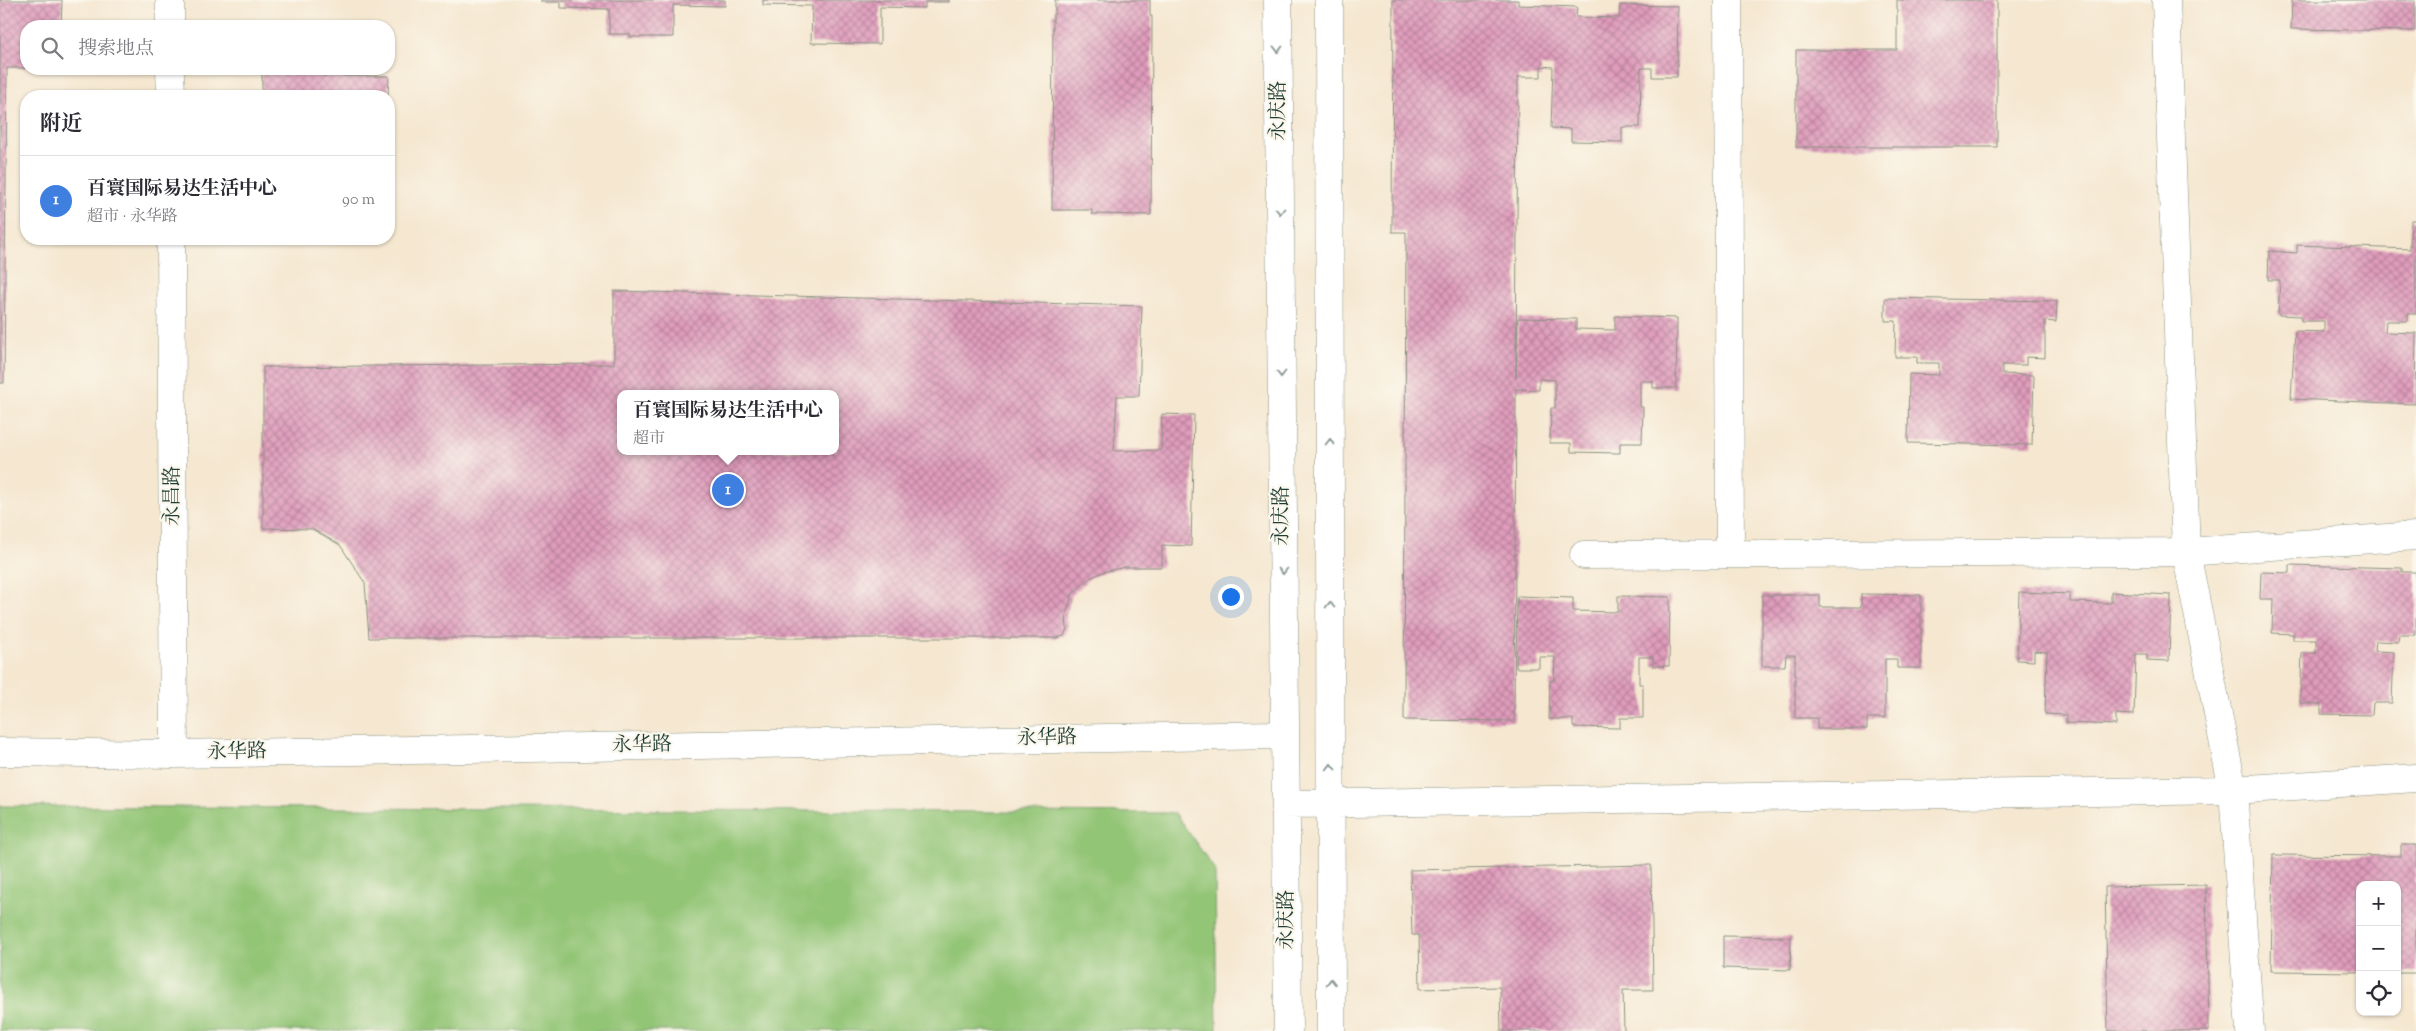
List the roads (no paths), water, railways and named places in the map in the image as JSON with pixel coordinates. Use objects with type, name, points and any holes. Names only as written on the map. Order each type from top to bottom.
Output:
[{"type":"street","points":[[170,0],[170,20]]},
{"type":"street","name":"永庆路","points":[[1278,0],[1288,1031]]},
{"type":"street","points":[[1329,0],[1331,1031]]},
{"type":"street","points":[[1728,0],[1730,554]]},
{"type":"street","points":[[2166,0],[2186,552],[2233,790],[2250,1031]]},
{"type":"street","points":[[170,75],[171,90]]},
{"type":"street","name":"永昌路","points":[[171,245],[174,754]]},
{"type":"street","points":[[1584,555],[2186,552],[2416,536]]},
{"type":"street","name":"永华路","points":[[0,752],[174,754],[1284,735]]},
{"type":"street","points":[[1286,804],[2233,790],[2416,778]]},
{"type":"place","name":"百寰国际易达生活中心","points":[[728,490]]}]
